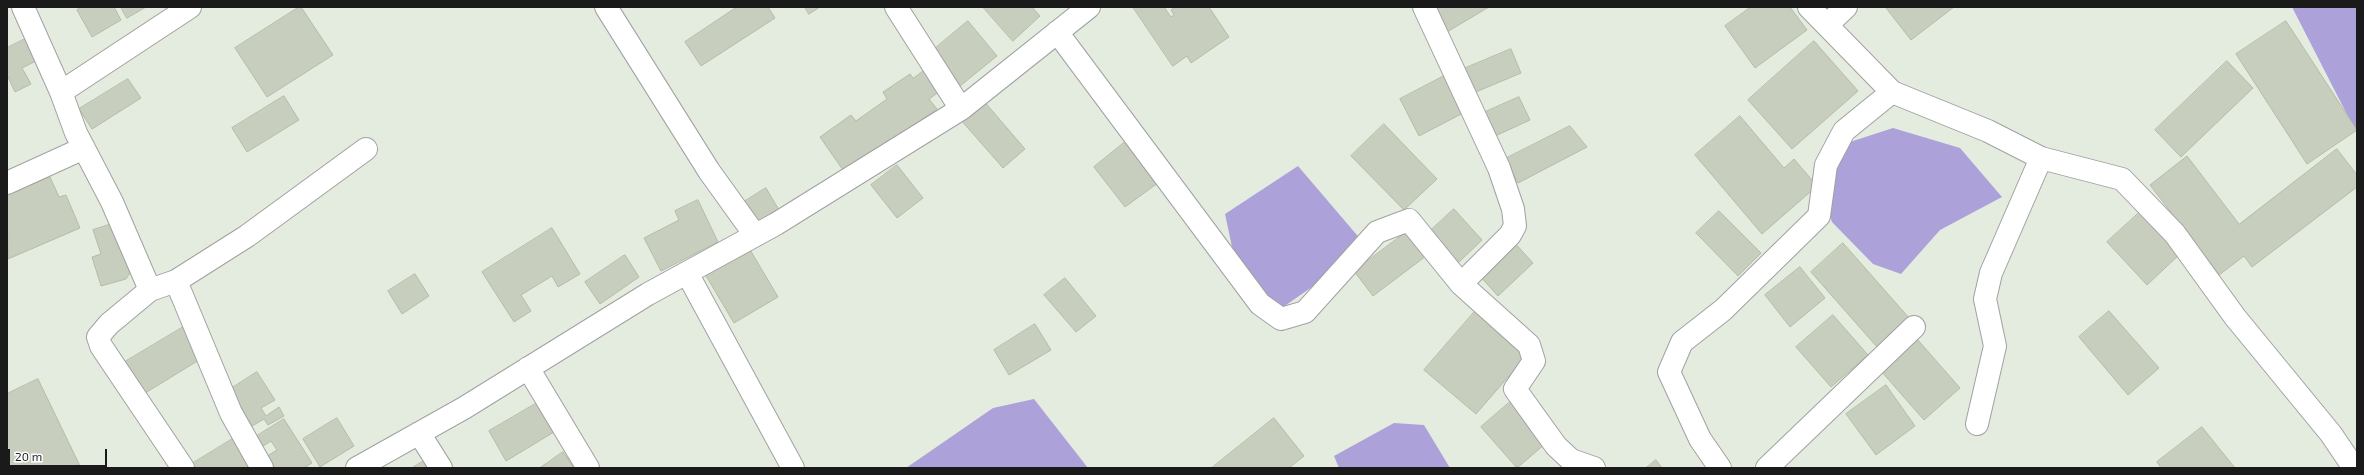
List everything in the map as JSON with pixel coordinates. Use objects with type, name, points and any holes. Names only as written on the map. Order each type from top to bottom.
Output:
[{"type":"street","points":[[22,7],[61,92],[84,148],[112,202],[150,290]]},
{"type":"street","points":[[61,92],[190,7]]},
{"type":"street","points":[[606,7],[709,171],[755,235]]},
{"type":"street","points":[[896,7],[961,108]]},
{"type":"street","points":[[357,468],[528,368],[648,294],[755,235],[961,108],[1089,7]]},
{"type":"street","points":[[1424,7],[1498,168],[1514,209],[1515,226],[1510,235],[1461,284]]},
{"type":"street","points":[[1809,7],[1892,92],[1988,131],[2042,158],[2122,179],[2175,234],[2235,317],[2331,434],[2354,468]]},
{"type":"street","points":[[1826,25],[1846,7]]},
{"type":"street","points":[[1057,32],[1260,304],[1281,319],[1305,312],[1377,232],[1409,220],[1461,284],[1529,345],[1534,361],[1515,389],[1556,446],[1570,460],[1594,468]]},
{"type":"street","points":[[1720,468],[1700,439],[1669,372],[1682,342],[1723,310],[1819,216],[1826,166],[1844,131],[1892,92]]},
{"type":"street","points":[[7,183],[84,148]]},
{"type":"street","points":[[183,468],[101,346],[98,337],[109,324],[150,290],[176,281],[247,236],[366,149]]},
{"type":"street","points":[[1977,424],[1995,346],[1985,300],[1991,273],[2042,158]]},
{"type":"street","points":[[687,273],[793,468]]},
{"type":"street","points":[[176,281],[231,413],[262,468]]},
{"type":"street","points":[[1767,468],[1914,328]]},
{"type":"street","points":[[528,368],[588,468]]},
{"type":"street","points":[[419,433],[441,468]]},
{"type":"shaded area","points":[[2292,7],[2357,7],[2357,134]]},
{"type":"shaded area","points":[[1893,128],[1960,148],[2002,197],[1940,230],[1901,274],[1873,264],[1832,222],[1819,185],[1850,142]]},
{"type":"shaded area","points":[[1298,166],[1368,248],[1276,312],[1237,270],[1225,214]]},
{"type":"shaded area","points":[[1034,399],[1088,468],[906,468],[993,408]]},
{"type":"shaded area","points":[[1394,423],[1424,425],[1450,468],[1339,468],[1334,456]]},
{"type":"building","points":[[82,7],[114,7],[121,20],[92,37],[77,10]]},
{"type":"building","points":[[121,7],[146,7],[127,18]]},
{"type":"building","points":[[301,7],[333,55],[267,97],[235,48]]},
{"type":"building","points":[[737,7],[768,7],[775,18],[701,66],[685,42]]},
{"type":"building","points":[[805,7],[820,7],[809,14]]},
{"type":"building","points":[[983,7],[1032,7],[1040,16],[1013,41]]},
{"type":"building","points":[[1133,7],[1164,7],[1171,17],[1174,15],[1171,10],[1175,7],[1209,7],[1229,37],[1191,63],[1187,56],[1173,66]]},
{"type":"building","points":[[1432,7],[1489,7],[1447,32]]},
{"type":"building","points":[[1751,7],[1790,7],[1807,30],[1755,68],[1725,26]]},
{"type":"building","points":[[1954,7],[1911,40],[1886,8]]},
{"type":"building","points":[[968,21],[997,56],[960,86],[932,51]]},
{"type":"building","points":[[2286,21],[2357,130],[2307,164],[2236,54]]},
{"type":"building","points":[[27,38],[38,60],[22,68],[31,84],[15,92],[7,75],[7,48]]},
{"type":"building","points":[[1814,41],[1858,91],[1792,149],[1748,100]]},
{"type":"building","points":[[1511,49],[1521,73],[1471,94],[1461,70]]},
{"type":"building","points":[[2227,61],[2253,88],[2181,157],[2155,130]]},
{"type":"building","points":[[925,70],[940,91],[929,99],[937,109],[845,173],[820,137],[851,115],[856,121],[887,99],[883,92],[910,74],[913,78]]},
{"type":"building","points":[[1448,74],[1467,111],[1419,136],[1400,99]]},
{"type":"building","points":[[128,79],[141,98],[92,129],[79,109]]},
{"type":"building","points":[[284,96],[299,120],[247,152],[232,128]]},
{"type":"building","points":[[1519,97],[1530,120],[1493,137],[1483,113]]},
{"type":"building","points":[[983,100],[1025,149],[1003,168],[960,119]]},
{"type":"building","points":[[1740,116],[1784,168],[1794,159],[1817,186],[1762,234],[1695,155]]},
{"type":"building","points":[[1384,124],[1437,179],[1404,210],[1351,156]]},
{"type":"building","points":[[1570,126],[1587,147],[1518,183],[1505,159]]},
{"type":"building","points":[[1130,138],[1162,180],[1125,207],[1094,167]]},
{"type":"building","points":[[2337,149],[2357,175],[2357,187],[2252,267],[2244,256],[2219,275],[2150,185],[2187,156],[2239,224]]},
{"type":"building","points":[[897,165],[923,198],[897,218],[871,185]]},
{"type":"building","points":[[50,177],[59,197],[66,195],[80,228],[8,259],[7,196]]},
{"type":"building","points":[[766,188],[779,210],[756,224],[742,203]]},
{"type":"building","points":[[698,200],[718,242],[661,271],[644,238],[679,220],[675,211]]},
{"type":"building","points":[[1454,209],[1482,240],[1457,264],[1428,233]]},
{"type":"building","points":[[1719,211],[1761,253],[1738,276],[1696,233]]},
{"type":"building","points":[[2141,211],[2180,254],[2147,285],[2107,242]]},
{"type":"building","points":[[115,223],[134,267],[126,279],[101,286],[92,257],[101,254],[93,230]]},
{"type":"building","points":[[552,228],[580,274],[558,287],[552,276],[521,295],[531,311],[514,322],[482,272]]},
{"type":"building","points":[[1408,231],[1426,256],[1373,296],[1354,271]]},
{"type":"building","points":[[1512,240],[1533,263],[1498,296],[1477,273]]},
{"type":"building","points":[[1843,243],[1910,319],[1877,347],[1811,272]]},
{"type":"building","points":[[749,248],[778,297],[734,323],[705,274]]},
{"type":"building","points":[[625,255],[639,277],[600,304],[585,282]]},
{"type":"building","points":[[1800,267],[1825,298],[1790,327],[1765,295]]},
{"type":"building","points":[[415,274],[429,296],[402,314],[388,291]]},
{"type":"building","points":[[1065,278],[1096,316],[1076,332],[1044,295]]},
{"type":"building","points":[[1477,309],[1529,353],[1476,414],[1424,370]]},
{"type":"building","points":[[2109,311],[2159,368],[2128,395],[2079,337]]},
{"type":"building","points":[[1833,315],[1868,355],[1831,387],[1796,347]]},
{"type":"building","points":[[1035,324],[1051,350],[1009,375],[994,350]]},
{"type":"building","points":[[185,326],[204,357],[142,395],[123,363]]},
{"type":"building","points":[[1917,339],[1960,388],[1924,420],[1881,371]]},
{"type":"building","points":[[257,372],[275,400],[261,408],[266,416],[279,407],[284,416],[268,425],[264,419],[252,426],[229,390]]},
{"type":"building","points":[[38,379],[81,468],[7,468],[7,394]]},
{"type":"building","points":[[1886,385],[1915,426],[1876,455],[1846,414]]},
{"type":"building","points":[[1510,402],[1545,444],[1517,468],[1481,427]]},
{"type":"building","points":[[537,403],[554,432],[506,461],[489,431]]},
{"type":"building","points":[[337,418],[354,446],[320,467],[303,439]]},
{"type":"building","points":[[1274,418],[1304,456],[1289,468],[1213,467]]},
{"type":"building","points":[[284,419],[312,463],[304,468],[265,468],[261,460],[277,450],[271,441],[255,451],[249,441]]},
{"type":"building","points":[[2202,427],[2235,468],[2161,468],[2157,462]]},
{"type":"building","points":[[234,438],[252,468],[192,468],[190,465]]},
{"type":"building","points":[[563,452],[574,468],[540,468]]},
{"type":"building","points":[[427,459],[433,468],[412,468]]},
{"type":"building","points":[[1656,460],[1662,468],[1646,468]]}]
